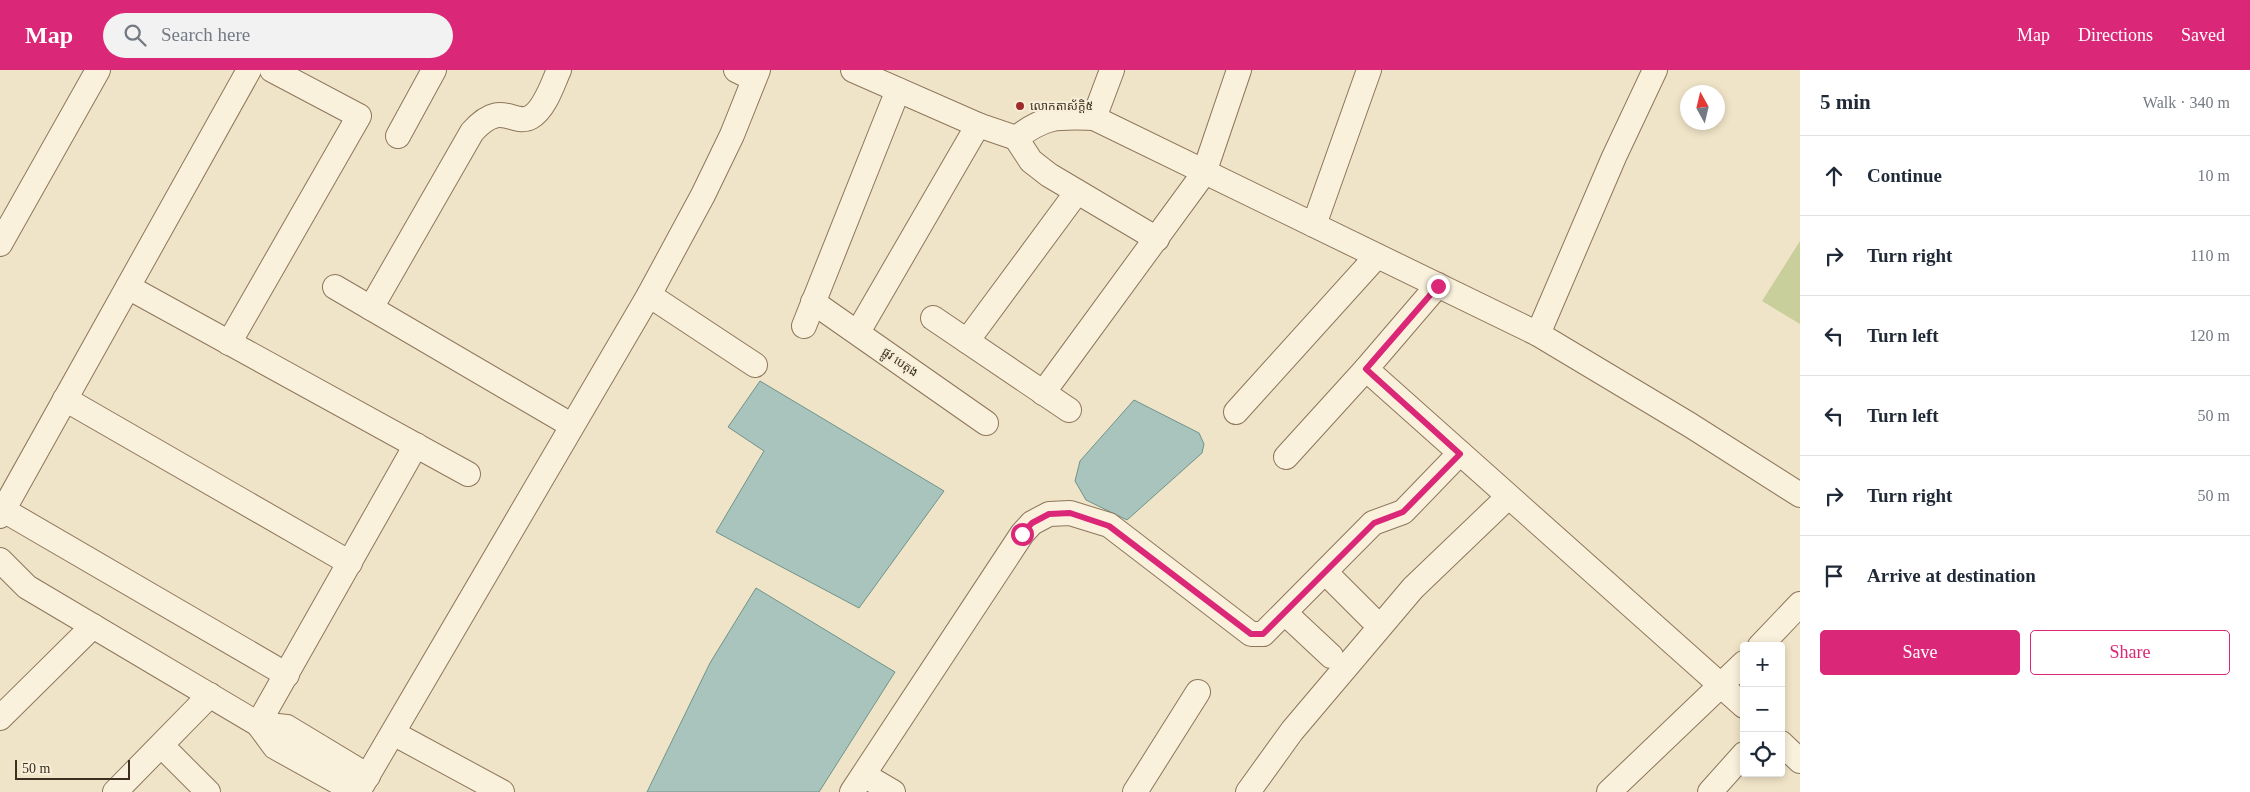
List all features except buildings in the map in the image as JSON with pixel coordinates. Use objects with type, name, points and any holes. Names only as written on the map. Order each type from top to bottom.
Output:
[{"type":"street","points":[[0,244],[98,70]]},
{"type":"street","points":[[249,70],[1,511],[286,675]]},
{"type":"street","points":[[229,342],[358,116],[272,70]]},
{"type":"street","points":[[398,136],[434,70]]},
{"type":"street","points":[[371,308],[472,132],[482,121],[493,115],[509,115],[522,119],[532,116],[541,106],[559,70]]},
{"type":"street","points":[[853,70],[978,126],[1016,138],[1031,161],[1049,175],[1156,239]]},
{"type":"street","points":[[1094,118],[1112,70]]},
{"type":"street","points":[[1043,392],[1204,173],[1239,70]]},
{"type":"street","points":[[1314,224],[1368,70]]},
{"type":"street","points":[[1538,334],[1614,157],[1655,70]]},
{"type":"street","points":[[0,560],[27,587],[258,724],[287,727],[364,787],[393,733],[571,425],[649,295],[703,195],[732,135],[750,73]]},
{"type":"street","points":[[804,326],[898,90]]},
{"type":"street","points":[[1016,138],[1035,124],[1054,117],[1094,118],[1538,334],[1690,425],[1800,495]]},
{"type":"street","points":[[858,332],[978,126]]},
{"type":"street","points":[[967,341],[1077,192]]},
{"type":"street","points":[[1236,412],[1377,256]]},
{"type":"street","points":[[1286,457],[1438,286]]},
{"type":"street","points":[[128,287],[468,474]]},
{"type":"street","points":[[335,287],[571,425]]},
{"type":"street","points":[[649,295],[755,365]]},
{"type":"street","name":"ផ្លូវ បេតុង","points":[[813,302],[986,423]]},
{"type":"street","points":[[934,318],[1069,410]]},
{"type":"street","points":[[1366,369],[1740,702]]},
{"type":"street","points":[[65,399],[350,563]]},
{"type":"street","points":[[258,724],[416,445]]},
{"type":"street","points":[[893,792],[858,783],[1022,534],[1032,523],[1049,514],[1070,513],[1109,526],[1251,634],[1263,634],[1374,523],[1403,512],[1460,454]]},
{"type":"street","points":[[1248,792],[1292,731],[1413,588],[1508,497]]},
{"type":"street","points":[[1326,572],[1371,618]]},
{"type":"street","points":[[1764,642],[1800,604]]},
{"type":"street","points":[[1286,613],[1331,656]]},
{"type":"street","points":[[0,718],[93,626]]},
{"type":"street","points":[[1615,790],[1740,667]]},
{"type":"street","points":[[1135,792],[1198,692]]},
{"type":"street","points":[[115,792],[210,695]]},
{"type":"street","points":[[393,733],[502,792]]},
{"type":"street","points":[[162,746],[208,792]]},
{"type":"street","points":[[1785,747],[1800,761]]},
{"type":"street","points":[[1710,792],[1740,758]]},
{"type":"green space","points":[[1800,241],[1800,324],[1762,301]]},
{"type":"water","points":[[760,381],[944,491],[859,608],[716,532],[764,451],[728,427]]},
{"type":"water","points":[[1134,400],[1199,433],[1204,444],[1202,453],[1127,520],[1086,500],[1075,481],[1080,461]]},
{"type":"water","points":[[756,588],[895,672],[819,792],[647,792],[710,663]]},
{"type":"place","name":"លោកតាស័ក្តិ៥","points":[[1020,106]]},
{"type":"route","points":[[1022,534],[1032,523],[1049,514],[1070,513],[1109,526],[1251,634],[1263,634],[1374,523],[1403,512],[1460,454],[1366,369],[1438,286]]}]
